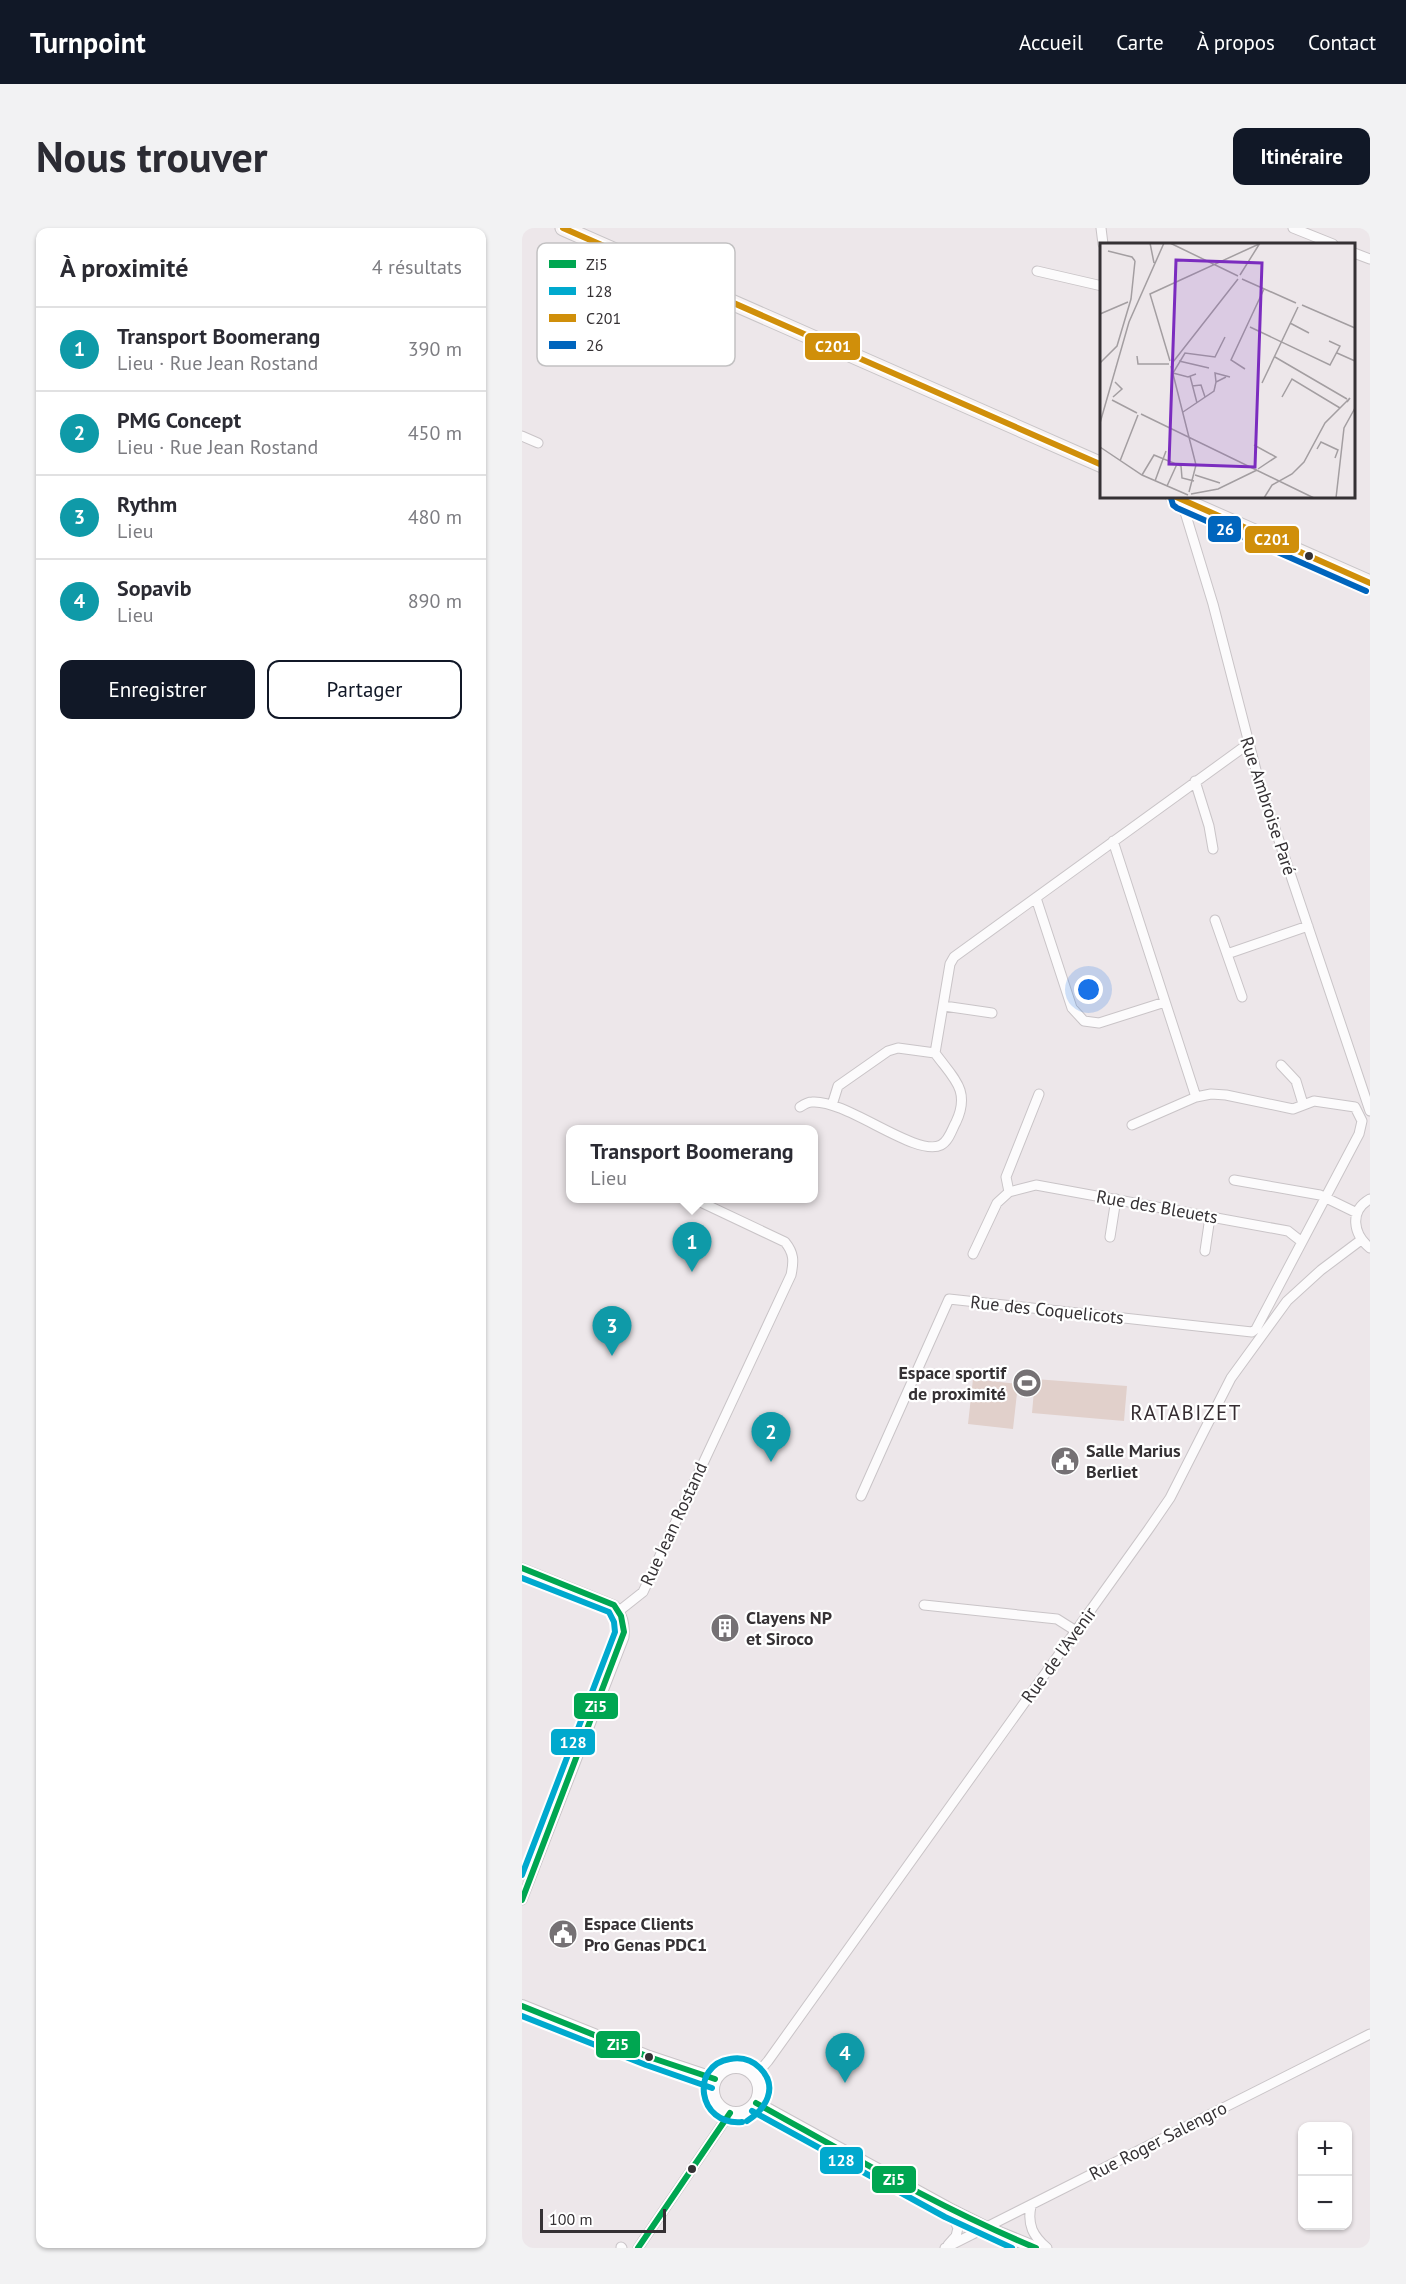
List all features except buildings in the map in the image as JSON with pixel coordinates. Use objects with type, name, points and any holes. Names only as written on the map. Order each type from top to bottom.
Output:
[{"type":"main road","points":[[562,228],[596,243]]},
{"type":"main road","points":[[735,304],[1100,465]]},
{"type":"main road","points":[[1178,498],[1370,583]]},
{"type":"street","points":[[1101,228],[1104,243]]},
{"type":"street","points":[[1293,228],[1330,243]]},
{"type":"street","points":[[1355,254],[1370,260]]},
{"type":"street","points":[[1037,271],[1100,286]]},
{"type":"street","points":[[522,436],[538,443]]},
{"type":"street","name":"Rue Ambroise Paré","points":[[1178,498],[1213,603],[1248,744],[1370,1111]]},
{"type":"street","points":[[800,1107],[812,1102],[832,1105],[925,1147],[933,1148],[942,1145],[947,1140],[963,1108],[960,1089],[935,1053],[950,964],[954,957],[1248,744]]},
{"type":"street","points":[[1195,781],[1209,826],[1213,849]]},
{"type":"street","points":[[1113,842],[1196,1097]]},
{"type":"street","points":[[1036,898],[1072,1008],[1084,1021],[1099,1023],[1165,1002]]},
{"type":"street","points":[[1215,921],[1242,997]]},
{"type":"street","points":[[1227,954],[1308,926]]},
{"type":"street","points":[[944,1006],[992,1013]]},
{"type":"street","points":[[832,1105],[838,1086],[888,1051],[898,1048],[935,1053]]},
{"type":"street","points":[[1281,1065],[1296,1082],[1303,1104]]},
{"type":"street","points":[[973,1254],[997,1203],[1009,1192],[1006,1177],[1039,1094]]},
{"type":"street","points":[[1132,1125],[1196,1097],[1211,1094],[1293,1109],[1314,1101],[1355,1107],[1362,1121],[1359,1134],[1302,1242]]},
{"type":"street","points":[[1234,1180],[1326,1197],[1357,1213]]},
{"type":"street","name":"Rue des Bleuets","points":[[1009,1192],[1036,1185],[1288,1231],[1302,1242]]},
{"type":"street","points":[[1110,1237],[1116,1199]]},
{"type":"street","points":[[1370,1199],[1357,1213],[1355,1228],[1361,1240],[1370,1248]]},
{"type":"street","name":"Rue Jean Rostand","points":[[619,1611],[643,1592],[791,1275],[794,1261],[791,1250],[785,1242],[703,1203]]},
{"type":"street","points":[[1205,1251],[1210,1217]]},
{"type":"street","name":"Rue de l'Avenir","points":[[755,2076],[768,2061],[1170,1498],[1232,1378],[1287,1302],[1321,1270],[1361,1240]]},
{"type":"street","name":"Rue des Coquelicots","points":[[861,1496],[949,1299],[1252,1332],[1256,1329],[1302,1242]]},
{"type":"street","points":[[522,1568],[614,1605],[625,1624],[624,1637],[522,1900]]},
{"type":"street","points":[[924,1605],[1057,1619],[1076,1630]]},
{"type":"street","points":[[522,2006],[649,2057],[715,2079]]},
{"type":"street","name":"Rue Roger Salengro","points":[[944,2248],[1370,2034]]},
{"type":"street","points":[[731,2067],[744,2068],[755,2076],[760,2089],[756,2103],[748,2111],[730,2113],[715,2100],[713,2093],[715,2079],[725,2070],[731,2067]]},
{"type":"street","points":[[756,2103],[948,2210],[1036,2248]]},
{"type":"street","points":[[638,2248],[730,2113]]},
{"type":"street","points":[[1031,2206],[1029,2226],[1036,2238],[1047,2248]]},
{"type":"street","name":"Rue Roger Salengro","points":[[944,2248],[952,2241],[958,2228],[948,2210]]},
{"type":"shaded area","points":[[973,1379],[1018,1384],[1013,1429],[968,1424]]},
{"type":"shaded area","points":[[1035,1379],[1127,1386],[1124,1421],[1032,1413]]},
{"type":"transit line","name":"C201","points":[[563,228],[597,243]]},
{"type":"transit line","name":"C201","points":[[735,304],[1100,464]]},
{"type":"transit line","name":"26","points":[[1171,498],[1173,505],[1177,508],[1366,591]]},
{"type":"transit line","name":"C201","points":[[1179,498],[1370,583]]},
{"type":"transit line","name":"Zi5","points":[[522,1568],[614,1605],[621,1616],[624,1632],[522,1900]]},
{"type":"transit line","name":"128","points":[[522,1578],[609,1612],[614,1622],[615,1632],[522,1875]]},
{"type":"transit line","name":"Zi5","points":[[522,2006],[649,2057],[715,2079]]},
{"type":"transit line","name":"128","points":[[522,2016],[646,2065],[712,2088]]},
{"type":"transit line","name":"128","points":[[742,2122],[727,2121],[716,2115],[708,2105],[704,2094],[704,2083],[709,2072],[717,2064],[734,2058],[753,2063],[766,2075],[769,2083],[768,2097],[764,2104],[747,2121]]},
{"type":"transit line","name":"Zi5","points":[[756,2103],[929,2198],[1036,2248]]},
{"type":"transit line","name":"128","points":[[752,2111],[945,2217],[1012,2248]]},
{"type":"transit line","name":"Zi5","points":[[638,2248],[730,2113]]},
{"type":"place","name":"Transport Boomerang","points":[[692,1272]]},
{"type":"place","name":"Rythm","points":[[612,1356]]},
{"type":"place","name":"Espace sportif de proximité","points":[[1027,1383]]},
{"type":"place","name":"Salle Marius Berliet","points":[[1065,1461]]},
{"type":"place","name":"PMG Concept","points":[[771,1462]]},
{"type":"place","name":"Clayens NP et Siroco","points":[[725,1628]]},
{"type":"place","name":"Espace Clients Pro Genas PDC1","points":[[563,1934]]},
{"type":"place","name":"Sopavib","points":[[845,2083]]},
{"type":"district","name":"RATABIZET","points":[[1186,1413]]}]
